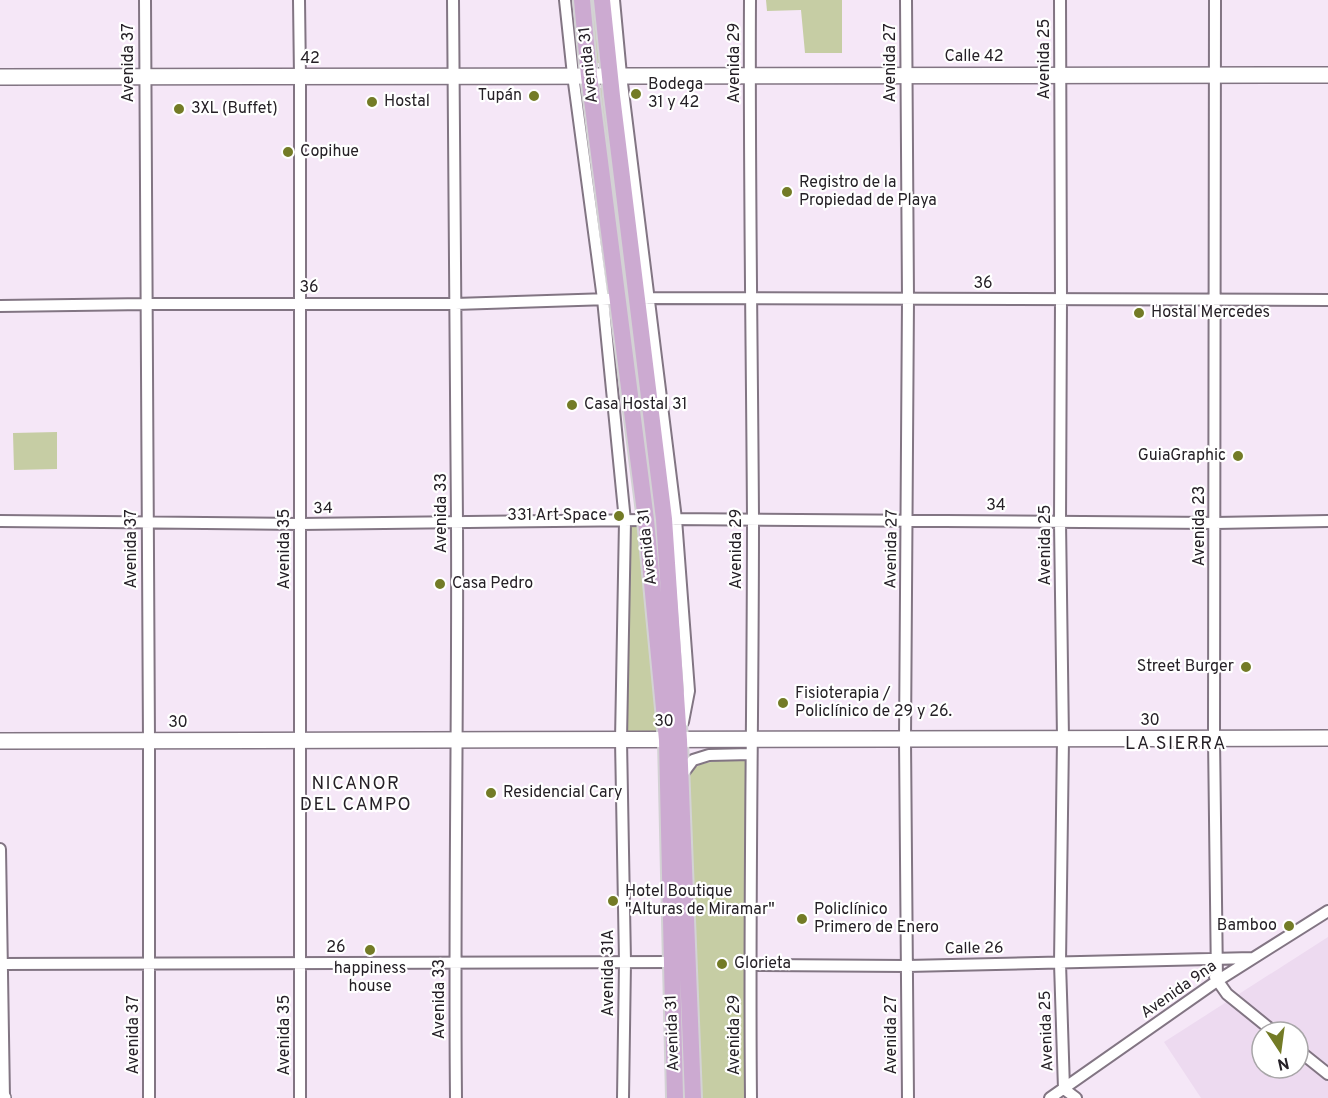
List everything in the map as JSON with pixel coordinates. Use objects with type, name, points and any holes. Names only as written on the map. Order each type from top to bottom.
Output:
[{"type":"main road","name":"Avenida 31","points":[[582,0],[581,75],[610,299],[646,520],[673,740],[681,776],[693,1098]]},
{"type":"main road","name":"Avenida 31","points":[[602,0],[615,75],[670,519],[673,740],[671,962],[675,1098]]},
{"type":"street","name":"Avenida 37","points":[[144,0],[149,1098]]},
{"type":"street","name":"Avenida 35","points":[[299,0],[300,1098]]},
{"type":"street","name":"Avenida 33","points":[[453,0],[457,522],[454,962],[456,1098]]},
{"type":"street","name":"Avenida 31","points":[[565,0],[581,75]]},
{"type":"street","name":"Avenida 31","points":[[614,0],[615,75]]},
{"type":"street","name":"Avenida 29","points":[[750,0],[753,520],[751,1098]]},
{"type":"street","name":"Avenida 27","points":[[906,0],[909,299],[905,739],[908,1098]]},
{"type":"street","name":"Avenida 25","points":[[1060,0],[1060,522],[1063,739],[1060,963],[1064,1089]]},
{"type":"street","name":"Avenida 23","points":[[1215,0],[1217,981]]},
{"type":"street","name":"42","points":[[0,77],[615,75]]},
{"type":"street","name":"Calle 42","points":[[615,75],[1328,75]]},
{"type":"street","name":"36","points":[[643,298],[1328,300]]},
{"type":"street","name":"Avenida 31","points":[[610,299],[625,520],[621,740]]},
{"type":"street","name":"36","points":[[0,306],[455,304],[610,299]]},
{"type":"street","name":"34","points":[[670,519],[1215,523],[1328,521]]},
{"type":"street","name":"34","points":[[0,521],[300,524],[646,520]]},
{"type":"street","name":"30","points":[[0,741],[673,740],[751,747],[905,739],[1328,738]]},
{"type":"street","name":"Avenida 31A","points":[[621,740],[625,962],[623,1098]]},
{"type":"street","points":[[681,776],[693,760],[751,747]]},
{"type":"street","points":[[0,849],[3,1098]]},
{"type":"street","name":"Avenida 9na","points":[[1050,1098],[1217,981],[1328,911]]},
{"type":"street","name":"Calle 26","points":[[750,965],[907,966],[1253,958]]},
{"type":"street","points":[[1199,960],[1211,968],[1217,981],[1232,999],[1259,1020]]},
{"type":"street","name":"26","points":[[1,963],[671,962]]},
{"type":"street","points":[[1310,1060],[1328,1074]]},
{"type":"street","points":[[1064,1089],[1076,1098]]},
{"type":"street","points":[[0,1094],[3,1098]]},
{"type":"shaded area","points":[[1328,937],[1328,1098],[1201,1098],[1164,1042]]},
{"type":"green space","points":[[590,0],[594,0],[601,63],[597,63]]},
{"type":"green space","points":[[766,0],[842,0],[842,53],[805,53],[801,10],[767,11]]},
{"type":"green space","points":[[599,88],[604,88],[657,519],[667,637]]},
{"type":"green space","points":[[57,432],[57,469],[14,470],[13,433]]},
{"type":"green space","points":[[646,520],[667,740],[621,740],[625,523]]},
{"type":"green space","points":[[751,754],[751,1098],[693,1098],[681,776],[701,764]]},
{"type":"place","name":"Bodega 31 y 42","points":[[636,94]]},
{"type":"place","name":"Tupán","points":[[534,96]]},
{"type":"place","name":"Hostal","points":[[372,102]]},
{"type":"place","name":"3XL (Buffet)","points":[[179,109]]},
{"type":"place","name":"Copihue","points":[[288,152]]},
{"type":"place","name":"Registro de la Propiedad de Playa","points":[[787,192]]},
{"type":"place","name":"Hostal Mercedes","points":[[1139,313]]},
{"type":"place","name":"Casa Hostal 31","points":[[572,405]]},
{"type":"place","name":"GuiaGraphic","points":[[1238,456]]},
{"type":"place","name":"331 Art Space","points":[[619,516]]},
{"type":"place","name":"Casa Pedro","points":[[440,584]]},
{"type":"place","name":"Street Burger","points":[[1246,667]]},
{"type":"place","name":"Fisioterapia / Policlínico de 29 y 26.","points":[[783,703]]},
{"type":"place","name":"Residencial Cary","points":[[491,793]]},
{"type":"place","name":"Hotel Boutique \"Alturas de Miramar\"","points":[[613,901]]},
{"type":"place","name":"Policlínico Primero de Enero","points":[[802,919]]},
{"type":"place","name":"Bamboo","points":[[1289,926]]},
{"type":"place","name":"happiness house","points":[[370,950]]},
{"type":"place","name":"Glorieta","points":[[722,964]]},
{"type":"district","name":"LA SIERRA","points":[[1176,744]]},
{"type":"district","name":"NICANOR DEL CAMPO","points":[[356,794]]}]
